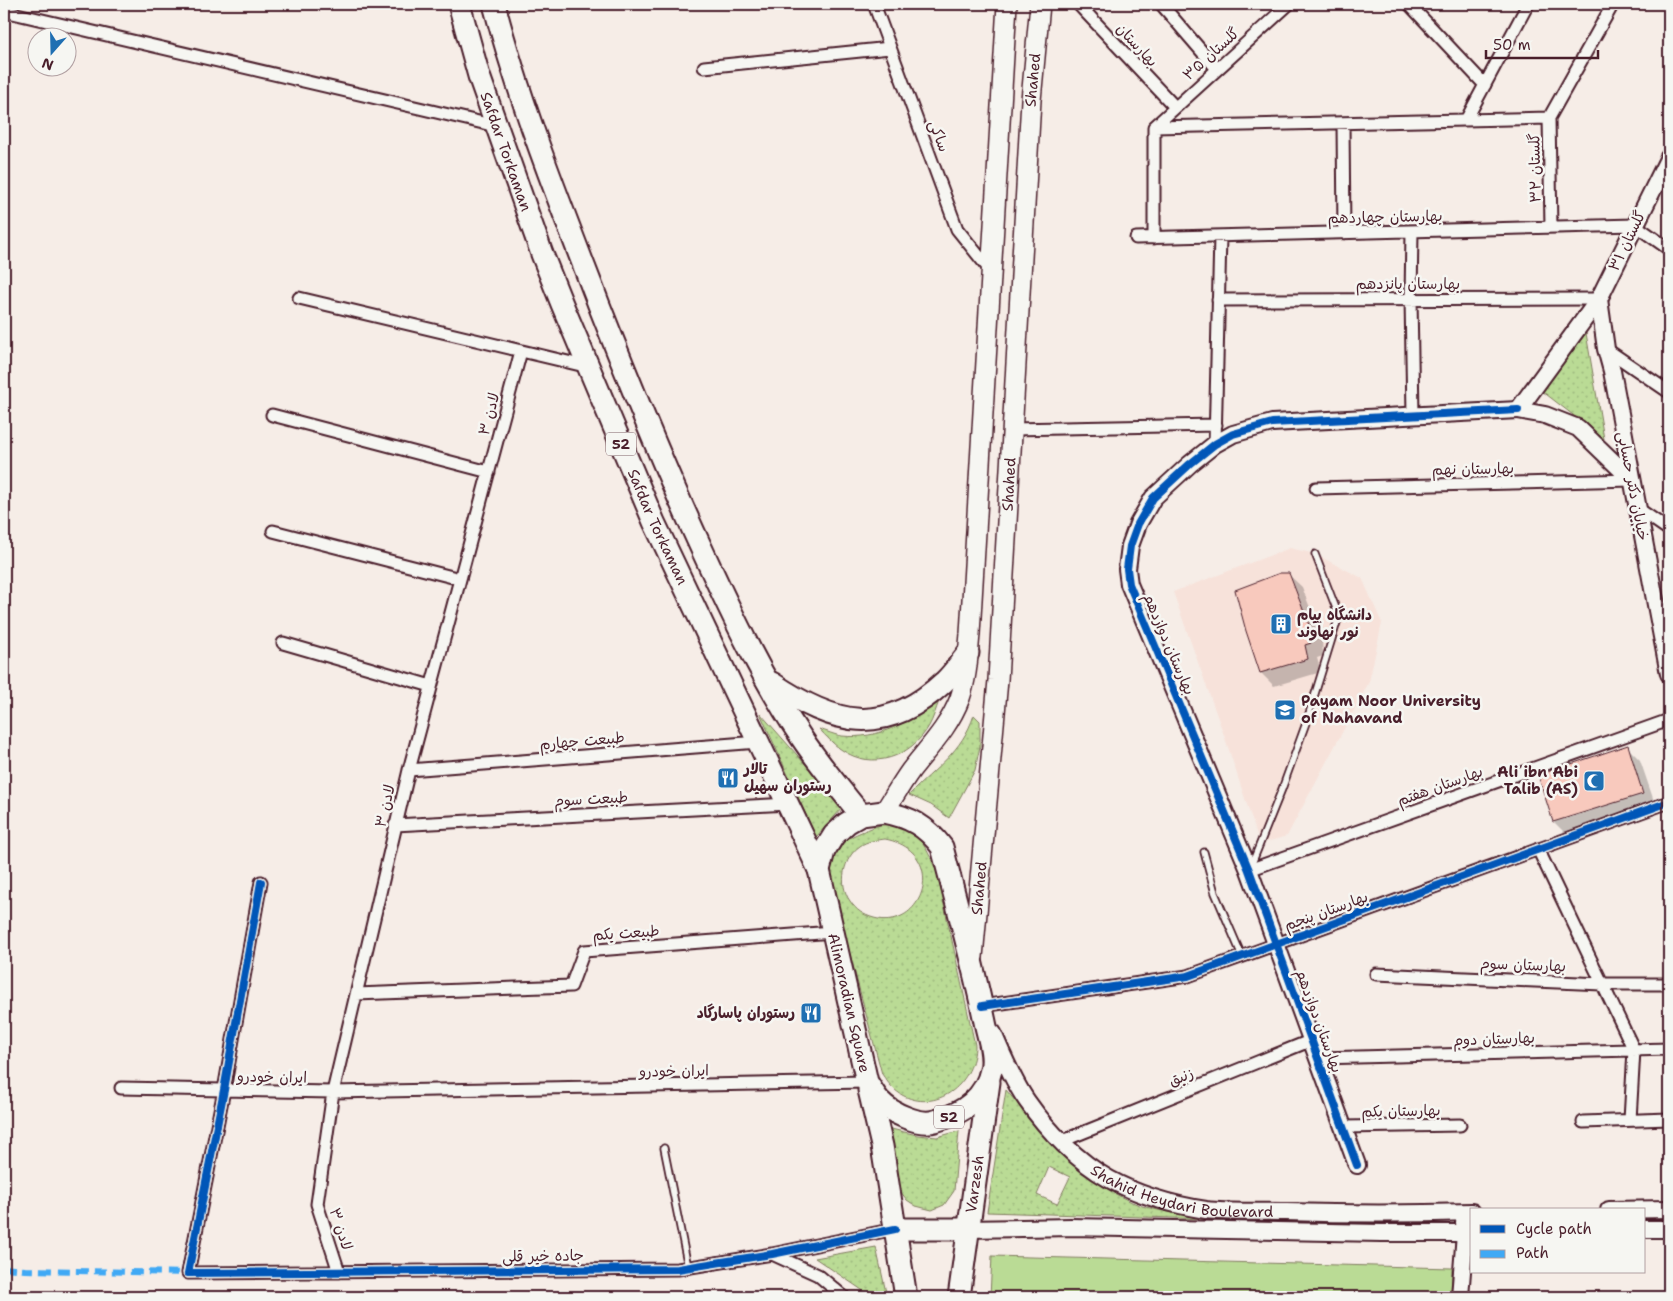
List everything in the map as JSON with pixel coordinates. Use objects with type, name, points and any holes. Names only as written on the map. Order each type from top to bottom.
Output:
[{"type":"highway","name":"Safdar Torkaman","points":[[459,4],[478,76],[542,254],[654,522],[819,870]]},
{"type":"highway","name":"Safdar Torkaman","points":[[494,4],[514,73],[552,182],[650,433],[728,606],[766,679],[802,738],[861,816]]},
{"type":"highway","points":[[766,679],[798,701],[822,712],[844,718],[869,720],[899,714],[919,703],[945,682],[968,653]]},
{"type":"highway","name":"Alimoradian Square","points":[[884,812],[903,816],[920,824],[935,837],[942,847],[972,966],[993,1060],[991,1072],[982,1091],[969,1107],[951,1117],[931,1122],[909,1119],[890,1110],[880,1101],[867,1082],[819,870],[824,851],[834,835],[847,823],[861,816],[884,812]]},
{"type":"highway","name":"Varzesh","points":[[959,1297],[967,1229],[991,1072]]},
{"type":"highway","name":"52","points":[[867,1082],[882,1146],[906,1297]]},
{"type":"highway","points":[[896,1229],[967,1229]]},
{"type":"main road","name":"Shahed","points":[[884,812],[911,770],[951,719],[960,697],[968,653],[1007,4]]},
{"type":"main road","name":"Shahed","points":[[972,966],[998,680],[1031,100],[1040,4]]},
{"type":"street","name":"ساکی","points":[[874,4],[957,229],[990,270]]},
{"type":"street","name":"بهارستان","points":[[1078,4],[1175,108]]},
{"type":"street","points":[[1161,4],[1218,69]]},
{"type":"street","name":"گلستان ۳۵","points":[[1154,127],[1290,4]]},
{"type":"street","points":[[1409,4],[1485,85]]},
{"type":"street","points":[[1466,120],[1528,4]]},
{"type":"street","name":"گلستان ۳۲","points":[[1551,227],[1549,118],[1613,4]]},
{"type":"street","points":[[4,11],[496,126]]},
{"type":"street","points":[[704,66],[890,48]]},
{"type":"street","points":[[1154,238],[1154,127],[1549,118]]},
{"type":"street","points":[[1343,123],[1344,233]]},
{"type":"street","name":"گلستان ۳۱","points":[[1518,410],[1598,299],[1669,157]]},
{"type":"street","points":[[1635,225],[1669,249]]},
{"type":"street","name":"بهارستان چهاردهم","points":[[1136,238],[1635,225]]},
{"type":"street","points":[[1412,231],[1413,415]]},
{"type":"street","points":[[1215,444],[1220,236]]},
{"type":"street","points":[[299,298],[589,367]]},
{"type":"street","name":"بهارستان پانزدهم","points":[[1218,300],[1598,299]]},
{"type":"street","name":"خیابان دکتر حسابی","points":[[1598,299],[1669,674]]},
{"type":"street","points":[[1606,349],[1669,392]]},
{"type":"street","name":"لادن ۳","points":[[339,1272],[317,1204],[333,1092],[408,770],[521,351]]},
{"type":"street","name":"بهارستان دوازدهم","points":[[1357,1165],[1249,870],[1129,584],[1128,557],[1133,536],[1152,498],[1190,464],[1215,444],[1233,434],[1272,423],[1518,410],[1545,415],[1578,428],[1632,480]]},
{"type":"street","points":[[272,415],[489,472]]},
{"type":"street","points":[[1012,429],[1216,425]]},
{"type":"street","name":"بهارستان نهم","points":[[1316,488],[1632,480]]},
{"type":"street","points":[[1637,508],[1669,530]]},
{"type":"street","points":[[273,531],[460,579]]},
{"type":"street","points":[[283,643],[431,686]]},
{"type":"street","name":"بهارستان هفتم","points":[[1249,870],[1669,720]]},
{"type":"street","name":"طبیعت چهارم","points":[[408,770],[758,742]]},
{"type":"street","name":"بهارستان پنجم","points":[[982,1006],[1188,976],[1669,802]]},
{"type":"street","name":"طبیعت سوم","points":[[395,825],[788,804]]},
{"type":"street","points":[[1538,850],[1634,1050],[1630,1120]]},
{"type":"street","points":[[224,1090],[260,882]]},
{"type":"street","name":"طبیعت یکم","points":[[356,994],[571,986],[584,951],[833,932]]},
{"type":"street","name":"بهارستان سوم","points":[[1376,974],[1602,984],[1669,984]]},
{"type":"street","name":"Shahid Heydari Boulevard","points":[[982,1006],[1009,1070],[1027,1101],[1078,1157],[1109,1179],[1141,1193],[1165,1201],[1199,1208],[1376,1214],[1467,1212]]},
{"type":"street","name":"زنبق","points":[[1062,1141],[1312,1040]]},
{"type":"street","name":"بهارستان دوم","points":[[1319,1058],[1669,1049]]},
{"type":"street","name":"ایران خودرو","points":[[121,1088],[333,1092],[867,1082]]},
{"type":"street","name":"جاده خیر قلی","points":[[224,1090],[188,1273],[678,1269],[772,1254],[896,1229]]},
{"type":"street","points":[[1583,1122],[1669,1119]]},
{"type":"street","name":"بهارستان یکم","points":[[1344,1127],[1460,1125]]},
{"type":"street","points":[[1646,1209],[1669,1209]]},
{"type":"street","points":[[1460,1297],[1468,1233],[1467,1212]]},
{"type":"street","name":"Shahid Heydari Boulevard","points":[[967,1229],[1071,1227],[1468,1233]]},
{"type":"street","points":[[1646,1229],[1669,1229]]},
{"type":"street","points":[[772,1254],[818,1275],[844,1297]]},
{"type":"lane","points":[[1249,870],[1303,731],[1340,616],[1315,554]]},
{"type":"lane","points":[[1204,852],[1215,893],[1242,956]]},
{"type":"lane","points":[[664,1148],[688,1267]]},
{"type":"shaded area","name":"Payam Noor University of Nahavand","points":[[1290,548],[1315,554],[1362,578],[1382,623],[1369,682],[1287,836],[1260,844],[1225,738],[1173,592]]},
{"type":"green space","points":[[1586,333],[1604,439],[1542,391]]},
{"type":"green space","points":[[939,701],[930,723],[921,737],[902,753],[890,758],[878,760],[854,756],[839,748],[819,729],[842,736],[869,735],[894,728]]},
{"type":"green space","points":[[760,713],[843,807],[816,837]]},
{"type":"green space","points":[[974,715],[980,721],[980,746],[975,770],[949,818],[931,805],[909,795],[947,759],[969,728]]},
{"type":"green space","points":[[880,825],[902,828],[911,832],[923,845],[937,873],[975,1045],[969,1071],[962,1081],[942,1097],[930,1100],[917,1100],[904,1096],[897,1092],[882,1074],[832,887],[832,861],[835,852],[848,839]],"holes":[[[885,839],[905,846],[917,858],[923,873],[923,888],[917,902],[906,913],[892,919],[874,918],[860,912],[846,894],[843,879],[846,864],[854,851],[866,843]]]},
{"type":"green space","points":[[1006,1090],[1067,1157],[1102,1185],[1121,1197],[1142,1206],[1206,1219],[987,1212]],"holes":[[[1049,1167],[1070,1177],[1057,1204],[1037,1195]]]},
{"type":"green space","points":[[891,1129],[937,1137],[959,1131],[954,1191],[944,1205],[932,1210],[916,1206],[907,1200],[900,1191]]},
{"type":"green space","points":[[876,1247],[887,1297],[869,1297],[862,1290],[815,1258]]},
{"type":"green space","points":[[992,1256],[1452,1268],[1451,1297],[990,1297]]},
{"type":"building","name":"دانشگاه پیام نور نهاوند","points":[[1280,573],[1289,573],[1309,625],[1311,643],[1305,645],[1308,659],[1260,673],[1235,590]]},
{"type":"building","points":[[1628,745],[1643,794],[1553,822],[1538,775]]},
{"type":"marked path","points":[[4,1268],[188,1273]]},
{"type":"cycle path","points":[[1357,1165],[1249,870],[1129,584],[1127,569],[1130,546],[1138,524],[1153,498],[1190,464],[1215,444],[1233,434],[1272,423],[1518,410]]},
{"type":"cycle path","points":[[982,1006],[1188,976],[1669,802]]},
{"type":"cycle path","points":[[261,882],[224,1090],[188,1273],[678,1269],[772,1254],[895,1229]]},
{"type":"place","name":"دانشگاه پیام نور نهاوند","points":[[1281,624]]},
{"type":"place","name":"Payam Noor University of Nahavand","points":[[1285,710]]},
{"type":"place","name":"تالار رستوران سهیل","points":[[728,778]]},
{"type":"place","name":"Ali ibn Abi Talib (AS)","points":[[1594,781]]},
{"type":"place","name":"رستوران پاسارگاد","points":[[811,1013]]}]
